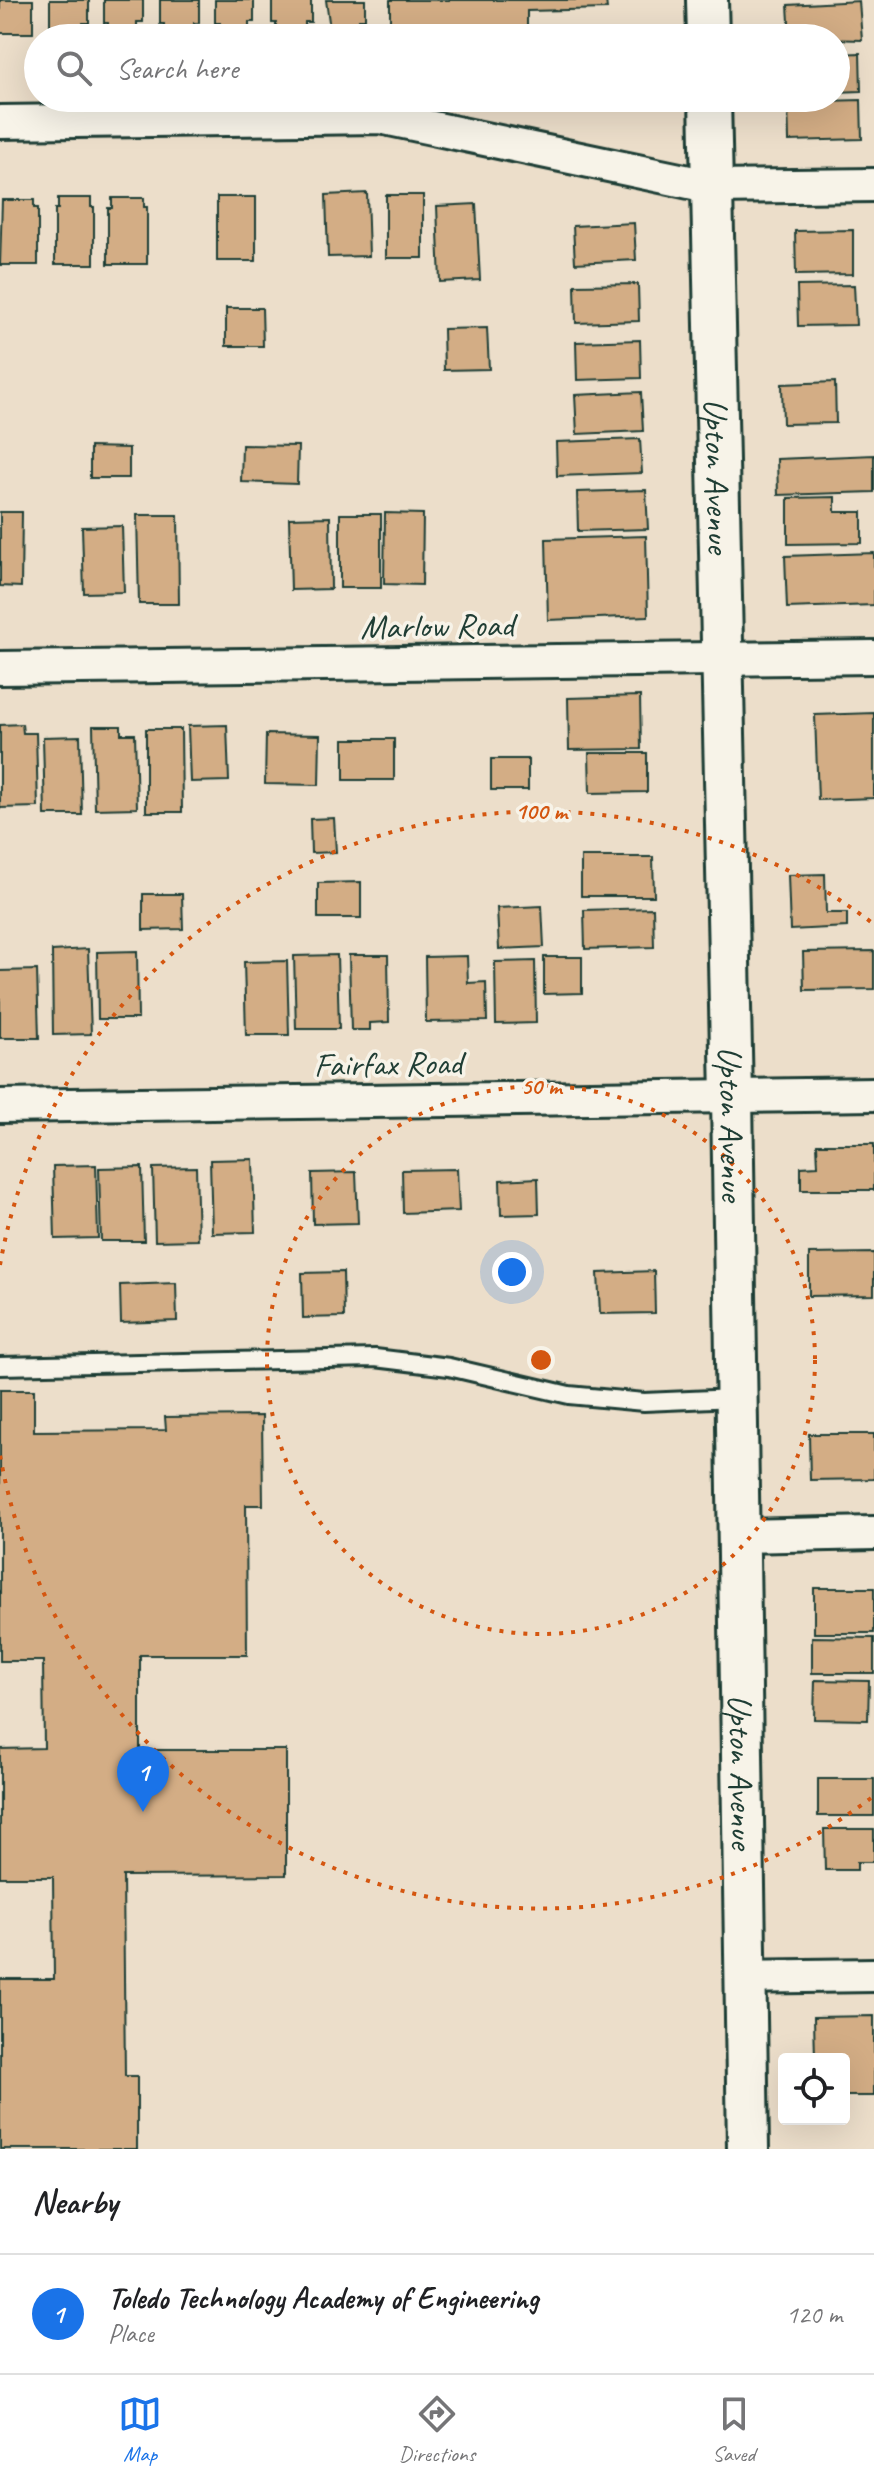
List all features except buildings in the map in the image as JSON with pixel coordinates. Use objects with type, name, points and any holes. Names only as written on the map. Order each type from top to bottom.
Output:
[{"type":"street","points":[[707,0],[708,24]]},
{"type":"street","name":"Upton Avenue","points":[[710,112],[724,659],[748,2149]]},
{"type":"street","points":[[0,122],[380,117],[713,187],[874,185]]},
{"type":"street","name":"Marlow Road","points":[[0,668],[874,657]]},
{"type":"street","name":"Fairfax Road","points":[[0,1106],[874,1094]]},
{"type":"street","points":[[737,1536],[874,1533]]},
{"type":"street","points":[[744,1977],[874,1975]]},
{"type":"lane","points":[[0,1366],[375,1358],[449,1367],[569,1395],[644,1402],[735,1398]]},
{"type":"place","name":"Toledo Technology Academy of Engineering","points":[[143,1812]]}]
